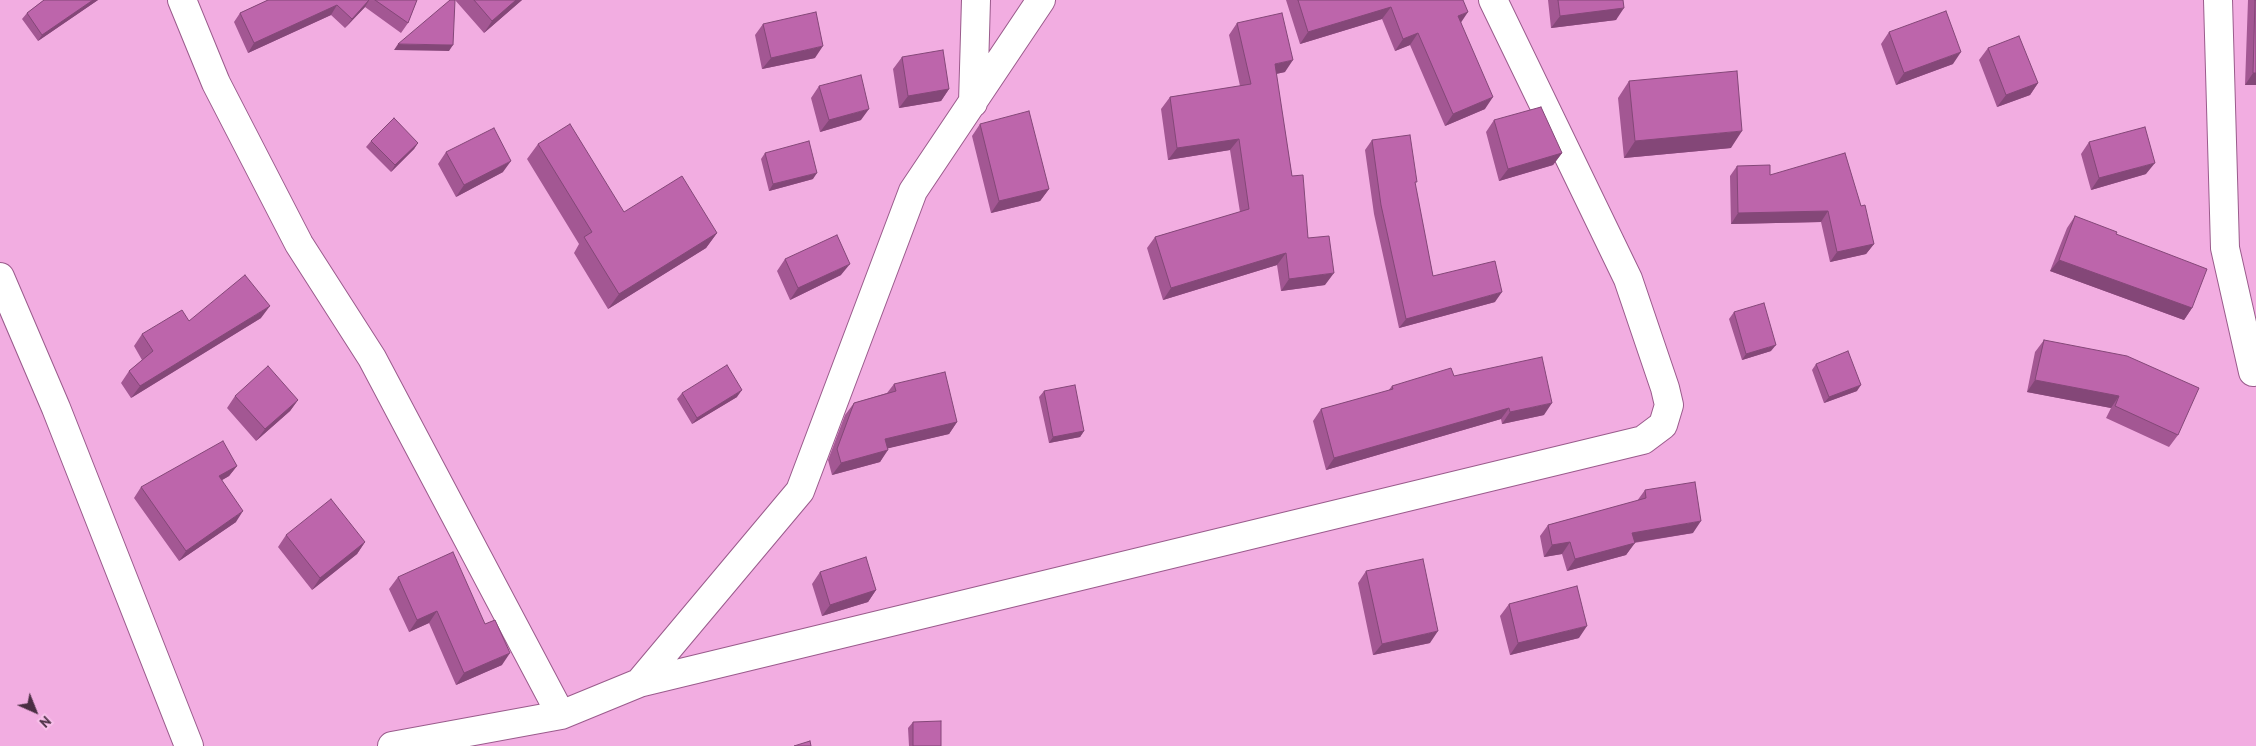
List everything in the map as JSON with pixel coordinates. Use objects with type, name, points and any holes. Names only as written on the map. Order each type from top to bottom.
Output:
[{"type":"street","points":[[182,0],[216,83],[299,244],[372,358],[561,714]]},
{"type":"street","points":[[973,104],[976,0]]},
{"type":"street","points":[[638,683],[800,491],[913,191],[1041,0]]},
{"type":"street","points":[[392,746],[561,714],[638,683],[1643,440],[1663,425],[1668,405],[1665,388],[1628,279],[1493,0]]},
{"type":"street","points":[[2218,0],[2225,248],[2253,372]]},
{"type":"street","points":[[0,277],[56,408],[189,746]]},
{"type":"building","points":[[44,0],[93,0],[42,35],[27,13]]},
{"type":"building","points":[[268,0],[369,0],[352,19],[337,5],[254,43],[240,13]]},
{"type":"building","points":[[375,0],[417,0],[408,23]]},
{"type":"building","points":[[450,0],[455,0],[453,45],[398,44]]},
{"type":"building","points":[[474,0],[516,0],[492,21]]},
{"type":"building","points":[[1298,0],[1463,0],[1468,12],[1458,16],[1493,97],[1453,114],[1418,33],[1403,39],[1391,7],[1308,32]]},
{"type":"building","points":[[1558,0],[1623,0],[1624,8],[1560,16]]},
{"type":"building","points":[[2255,0],[2256,73],[2253,73]]},
{"type":"building","points":[[1946,11],[1961,52],[1904,73],[1889,32]]},
{"type":"building","points":[[816,12],[823,46],[771,58],[763,24]]},
{"type":"building","points":[[1282,13],[1293,60],[1275,64],[1292,176],[1303,175],[1308,238],[1329,236],[1334,273],[1289,279],[1286,253],[1171,288],[1155,237],[1249,209],[1239,139],[1177,148],[1170,97],[1251,84],[1237,23]]},
{"type":"building","points":[[2019,36],[2038,83],[2006,95],[1988,48]]},
{"type":"building","points":[[943,50],[949,89],[908,96],[902,57]]},
{"type":"building","points":[[1737,71],[1742,131],[1635,141],[1629,81]]},
{"type":"building","points":[[861,75],[869,109],[829,120],[819,86]]},
{"type":"building","points":[[1541,107],[1562,153],[1508,169],[1494,120]]},
{"type":"building","points":[[1029,111],[1049,189],[999,201],[980,124]]},
{"type":"building","points":[[394,118],[418,143],[395,165],[371,141]]},
{"type":"building","points":[[570,124],[624,212],[682,176],[717,233],[619,294],[584,237],[592,232],[538,144]]},
{"type":"building","points":[[2145,127],[2155,163],[2099,178],[2089,142]]},
{"type":"building","points":[[494,128],[511,161],[464,185],[446,152]]},
{"type":"building","points":[[1410,135],[1417,182],[1415,182],[1433,276],[1495,261],[1502,292],[1406,319],[1381,205],[1372,140]]},
{"type":"building","points":[[809,141],[817,173],[773,184],[765,153]]},
{"type":"building","points":[[1845,153],[1861,206],[1865,205],[1874,244],[1837,252],[1828,211],[1738,213],[1737,166],[1770,165],[1770,175]]},
{"type":"building","points":[[2075,216],[2207,269],[2192,308],[2059,260]]},
{"type":"building","points":[[837,235],[850,264],[798,288],[785,259]]},
{"type":"building","points":[[245,275],[270,306],[140,386],[129,371],[153,351],[142,334],[182,310],[189,321]]},
{"type":"building","points":[[1764,303],[1776,345],[1746,354],[1734,312]]},
{"type":"building","points":[[2044,340],[2127,356],[2199,388],[2178,435],[2115,406],[2119,396],[2035,380]]},
{"type":"building","points":[[1848,351],[1861,385],[1829,397],[1816,364]]},
{"type":"building","points":[[1542,357],[1552,403],[1510,412],[1509,408],[1334,458],[1321,409],[1393,389],[1392,386],[1451,368],[1454,376]]},
{"type":"building","points":[[727,365],[742,390],[697,418],[682,393]]},
{"type":"building","points":[[268,366],[298,400],[265,429],[235,396]]},
{"type":"building","points":[[945,372],[957,422],[885,439],[888,450],[841,463],[837,449],[854,403],[896,391],[894,384]]},
{"type":"building","points":[[1075,385],[1084,431],[1053,437],[1044,391]]},
{"type":"building","points":[[223,441],[237,466],[219,476],[243,511],[186,551],[141,487]]},
{"type":"building","points":[[1695,482],[1701,521],[1632,533],[1635,543],[1575,559],[1570,542],[1552,545],[1548,525],[1646,498],[1645,490]]},
{"type":"building","points":[[331,499],[365,542],[320,578],[286,535]]},
{"type":"building","points":[[453,552],[485,624],[495,620],[510,653],[464,673],[437,611],[417,620],[398,577]]},
{"type":"building","points":[[866,557],[876,590],[830,605],[820,572]]},
{"type":"building","points":[[1423,559],[1438,631],[1382,644],[1366,571]]},
{"type":"building","points":[[1577,586],[1587,626],[1518,643],[1509,604]]},
{"type":"building","points":[[941,721],[941,746],[913,746],[913,722]]},
{"type":"building","points":[[810,741],[811,746],[794,746]]}]
